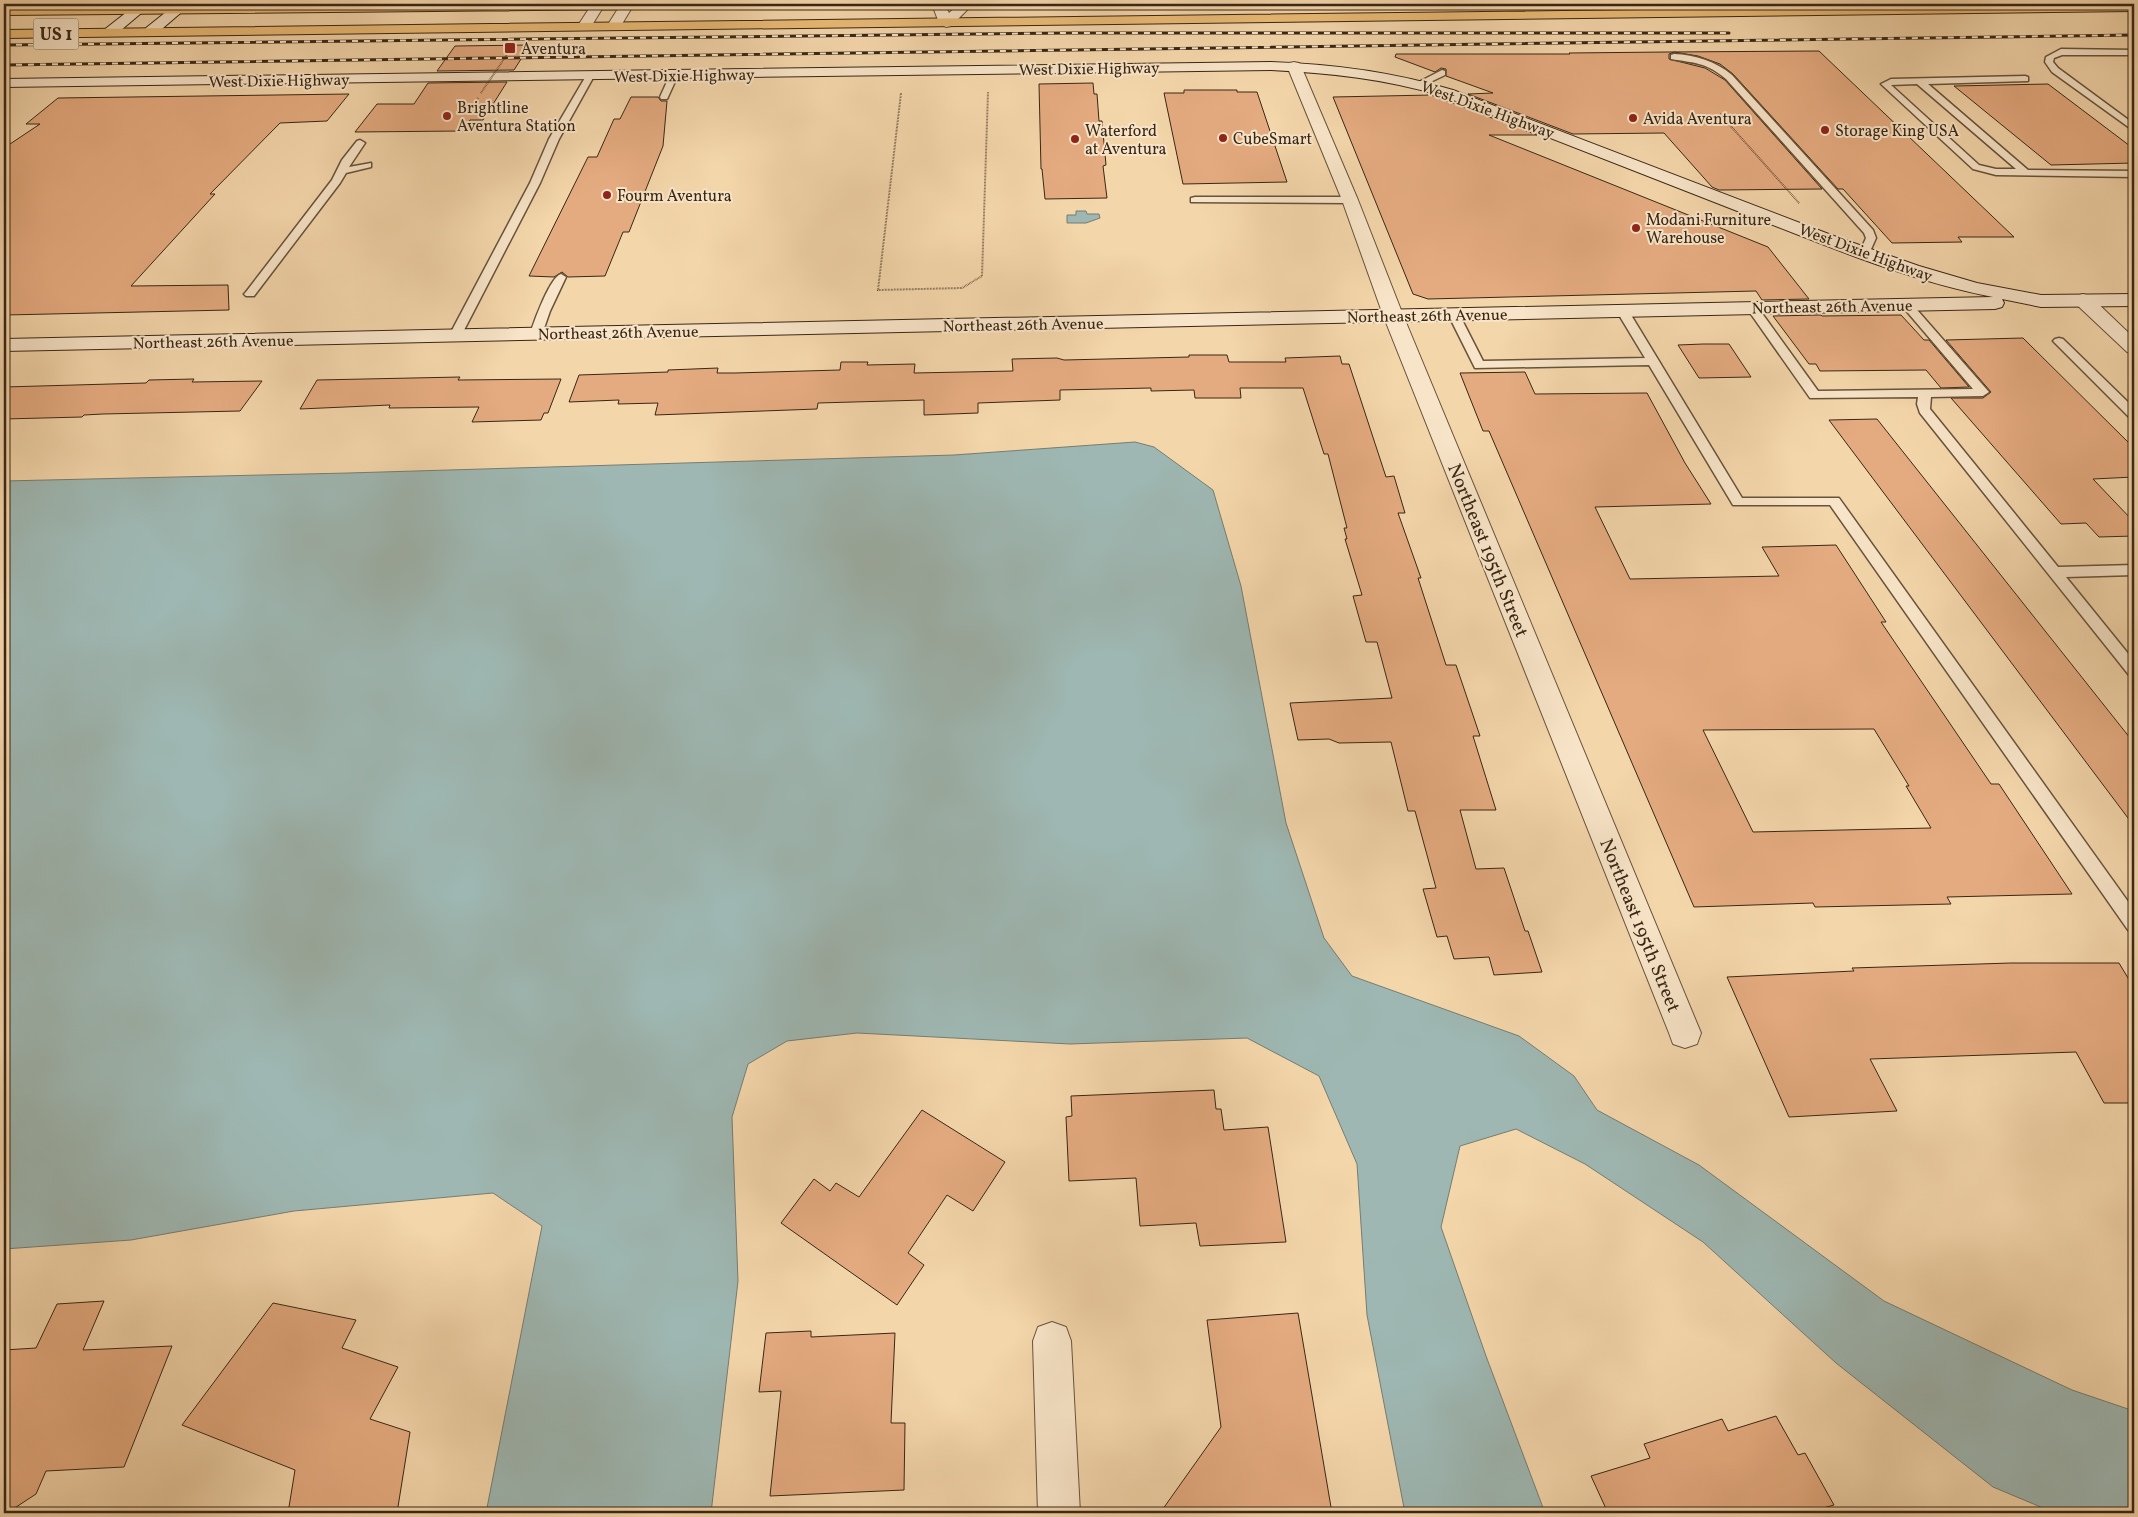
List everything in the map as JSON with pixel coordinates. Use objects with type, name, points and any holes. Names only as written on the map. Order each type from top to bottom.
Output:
[{"type":"main road","name":"US 1","points":[[4,11],[141,7],[750,4]]},
{"type":"main road","points":[[1561,13],[1612,5],[1707,4]]},
{"type":"main road","name":"US 1","points":[[4,34],[946,23],[1480,9],[1561,13],[2134,7]]},
{"type":"street","points":[[614,26],[626,4]]},
{"type":"street","points":[[938,4],[946,23],[966,4]]},
{"type":"street","points":[[584,27],[597,5]]},
{"type":"street","points":[[109,33],[141,7]]},
{"type":"street","points":[[151,31],[181,7]]},
{"type":"street","name":"West Dixie Highway","points":[[4,83],[1294,66],[1367,74],[1419,84],[1448,93],[1864,254],[1964,285],[2041,301],[2134,300]]},
{"type":"street","name":"Northeast 195th Street","points":[[1294,66],[1350,200],[1394,316],[1685,1033]]},
{"type":"street","points":[[2083,300],[2134,348]]},
{"type":"street","name":"Northeast 26th Avenue","points":[[4,345],[2041,301]]},
{"type":"street","points":[[1052,1341],[1059,1513]]},
{"type":"lane","points":[[2134,52],[2061,52],[2050,57],[2048,62],[2134,128]]},
{"type":"lane","points":[[1674,57],[1704,61],[1715,66],[1729,77],[1869,232],[1871,238],[1864,254]]},
{"type":"lane","points":[[1419,84],[1442,72]]},
{"type":"lane","points":[[664,97],[674,75]]},
{"type":"lane","points":[[455,336],[536,183],[554,139],[590,76]]},
{"type":"lane","points":[[2025,79],[1919,81],[1885,84],[1976,167],[1996,172],[2134,174]]},
{"type":"lane","points":[[1919,81],[2026,172]]},
{"type":"lane","points":[[250,294],[336,181],[360,143]]},
{"type":"lane","points":[[342,171],[368,165]]},
{"type":"lane","points":[[1195,200],[1350,200]]},
{"type":"lane","points":[[536,334],[544,311],[561,277]]},
{"type":"lane","points":[[1752,307],[1814,395],[1983,392],[1906,305]]},
{"type":"lane","points":[[1622,310],[1738,502],[1834,501],[2134,924]]},
{"type":"lane","points":[[1454,314],[1478,365],[1652,361]]},
{"type":"lane","points":[[2059,341],[2134,415]]},
{"type":"lane","points":[[1925,394],[1922,404],[1929,416],[2134,671]]},
{"type":"lane","points":[[2054,572],[2134,570]]},
{"type":"path","points":[[512,47],[467,114],[528,113]]},
{"type":"path","points":[[901,70],[901,94],[878,290],[962,288],[982,276],[989,69]]},
{"type":"path","points":[[1720,114],[1805,210]]},
{"type":"water","points":[[1076,211],[1086,211],[1087,214],[1099,214],[1100,218],[1086,223],[1067,223],[1067,215],[1076,215]]},
{"type":"water","points":[[1135,442],[1154,447],[1213,490],[1241,586],[1286,823],[1324,938],[1352,976],[1519,1036],[1574,1076],[1597,1110],[1699,1165],[1884,1301],[2072,1390],[2134,1411],[2134,1513],[2055,1513],[1993,1487],[1836,1363],[1703,1242],[1585,1164],[1516,1129],[1460,1146],[1441,1227],[1486,1356],[1545,1513],[1405,1513],[1367,1315],[1357,1164],[1319,1076],[1247,1038],[1070,1044],[857,1033],[787,1041],[748,1064],[732,1117],[738,1281],[711,1513],[486,1513],[542,1226],[493,1193],[294,1211],[131,1240],[4,1249],[4,481],[954,455]]},
{"type":"building","points":[[530,45],[514,70],[437,71],[455,46]]},
{"type":"building","points":[[1819,51],[2014,237],[1958,237],[1962,242],[1892,243],[1843,189],[1838,189],[1733,74],[1720,64],[1698,56],[1674,52],[1669,54],[1669,59],[1705,68],[1725,80],[1822,189],[1719,190],[1712,187],[1664,133],[1573,134],[1468,94],[1493,93],[1446,76],[1446,69],[1441,68],[1435,72],[1395,57],[1396,54],[1570,54],[1569,53],[1667,52]]},
{"type":"building","name":"Brightline Aventura Station","points":[[507,82],[483,120],[470,120],[463,131],[355,132],[377,104],[414,104],[428,83]]},
{"type":"building","name":"Waterford at Aventura","points":[[1093,83],[1094,94],[1097,94],[1099,121],[1102,121],[1106,165],[1103,166],[1107,198],[1045,199],[1041,169],[1039,84]]},
{"type":"building","points":[[2048,84],[2134,149],[2134,163],[2051,165],[1954,86]]},
{"type":"building","name":"CubeSmart","points":[[1184,90],[1257,92],[1287,182],[1183,184],[1164,93],[1184,93]]},
{"type":"building","points":[[349,94],[327,121],[280,123],[210,194],[215,194],[131,286],[228,285],[229,310],[5,315],[4,148],[40,124],[26,124],[58,98]]},
{"type":"building","points":[[1431,95],[1537,135],[1489,135],[1768,247],[1809,299],[1762,300],[1756,291],[1428,299],[1413,294],[1333,97]]},
{"type":"building","name":"Fourm Aventura","points":[[631,97],[658,97],[661,101],[667,101],[663,146],[629,232],[623,232],[605,276],[568,277],[562,272],[554,277],[529,276],[588,157],[597,157],[614,119],[620,119]]},
{"type":"building","points":[[1901,315],[1924,340],[1929,340],[1969,387],[1941,388],[1926,370],[1820,371],[1816,364],[1809,364],[1773,316]]},
{"type":"building","points":[[2023,338],[2134,448],[2134,477],[2093,479],[2134,522],[2134,536],[2099,537],[2086,523],[2061,524],[1951,398],[1983,398],[1991,392],[1946,340]]},
{"type":"building","points":[[1729,344],[1751,377],[1699,378],[1678,345]]},
{"type":"building","points":[[1189,355],[1227,355],[1229,362],[1286,362],[1285,358],[1340,356],[1342,364],[1349,364],[1386,477],[1394,476],[1405,513],[1398,513],[1421,578],[1418,578],[1446,665],[1456,665],[1480,736],[1473,736],[1496,810],[1460,810],[1476,869],[1504,868],[1525,931],[1528,931],[1542,972],[1494,975],[1489,957],[1454,959],[1447,936],[1437,937],[1423,889],[1436,888],[1415,811],[1408,811],[1391,742],[1339,743],[1329,739],[1298,740],[1290,703],[1392,698],[1377,642],[1366,642],[1353,596],[1362,595],[1345,539],[1347,539],[1344,528],[1347,528],[1328,454],[1324,454],[1303,388],[1240,388],[1241,398],[1195,398],[1194,390],[1151,391],[1151,388],[1060,390],[1060,400],[978,403],[978,413],[924,415],[924,400],[818,403],[817,409],[655,415],[658,403],[618,404],[619,400],[569,402],[579,375],[718,368],[717,373],[840,370],[841,362],[868,362],[867,365],[915,364],[914,373],[1013,371],[1012,359],[1057,358],[1064,360],[1189,357]]},
{"type":"building","points":[[1525,372],[1535,394],[1647,393],[1685,463],[1711,504],[1595,507],[1630,579],[1779,576],[1762,547],[1836,545],[1886,622],[1881,622],[1991,784],[1999,784],[2072,894],[1947,897],[1951,904],[1815,907],[1813,903],[1694,907],[1489,431],[1483,431],[1460,373]],"holes":[[[1874,729],[1909,786],[1906,786],[1931,828],[1753,832],[1703,730]]]},
{"type":"building","points":[[460,377],[458,380],[561,379],[548,413],[544,413],[541,420],[472,422],[479,407],[389,408],[390,405],[300,409],[317,380]]},
{"type":"building","points":[[194,379],[192,382],[262,381],[240,411],[103,414],[84,415],[82,417],[4,419],[4,387],[146,383],[149,380]]},
{"type":"building","points":[[1877,419],[2134,743],[2134,826],[1829,420]]},
{"type":"building","points":[[2011,963],[2119,963],[2134,988],[2134,1103],[2104,1103],[2076,1052],[1870,1059],[1897,1111],[1789,1117],[1727,977],[1854,971],[1852,968]]},
{"type":"building","points":[[1214,1090],[1216,1109],[1221,1109],[1224,1130],[1268,1127],[1286,1242],[1200,1246],[1196,1223],[1140,1226],[1136,1178],[1069,1181],[1066,1117],[1072,1116],[1071,1096]]},
{"type":"building","points":[[922,1110],[1005,1162],[973,1211],[947,1195],[908,1253],[924,1265],[897,1305],[781,1223],[814,1179],[830,1191],[836,1183],[859,1197]]},
{"type":"building","points":[[104,1301],[83,1350],[172,1346],[124,1467],[46,1471],[36,1494],[7,1513],[4,1513],[4,1350],[36,1348],[57,1304]]},
{"type":"building","points":[[273,1303],[356,1320],[342,1348],[398,1367],[370,1419],[410,1432],[397,1513],[288,1513],[295,1470],[182,1425]]},
{"type":"building","points":[[1298,1313],[1332,1513],[1160,1513],[1221,1427],[1207,1320]]},
{"type":"building","points":[[811,1331],[811,1337],[895,1333],[891,1423],[905,1423],[904,1490],[770,1496],[781,1391],[759,1392],[766,1333]]},
{"type":"building","points":[[1776,1416],[1798,1455],[1805,1453],[1834,1505],[1805,1513],[1608,1513],[1591,1476],[1650,1458],[1644,1444],[1722,1419],[1728,1431]]},
{"type":"railway","points":[[4,45],[1069,33],[1729,33]]},
{"type":"railway","points":[[4,65],[2134,35]]},
{"type":"place","name":"Aventura","points":[[510,48]]},
{"type":"place","name":"Brightline Aventura Station","points":[[447,116]]},
{"type":"place","name":"Avida Aventura","points":[[1633,118]]},
{"type":"place","name":"Storage King USA","points":[[1825,130]]},
{"type":"place","name":"CubeSmart","points":[[1223,138]]},
{"type":"place","name":"Waterford at Aventura","points":[[1075,139]]},
{"type":"place","name":"Fourm Aventura","points":[[607,195]]},
{"type":"place","name":"Modani Furniture Warehouse","points":[[1636,228]]}]
